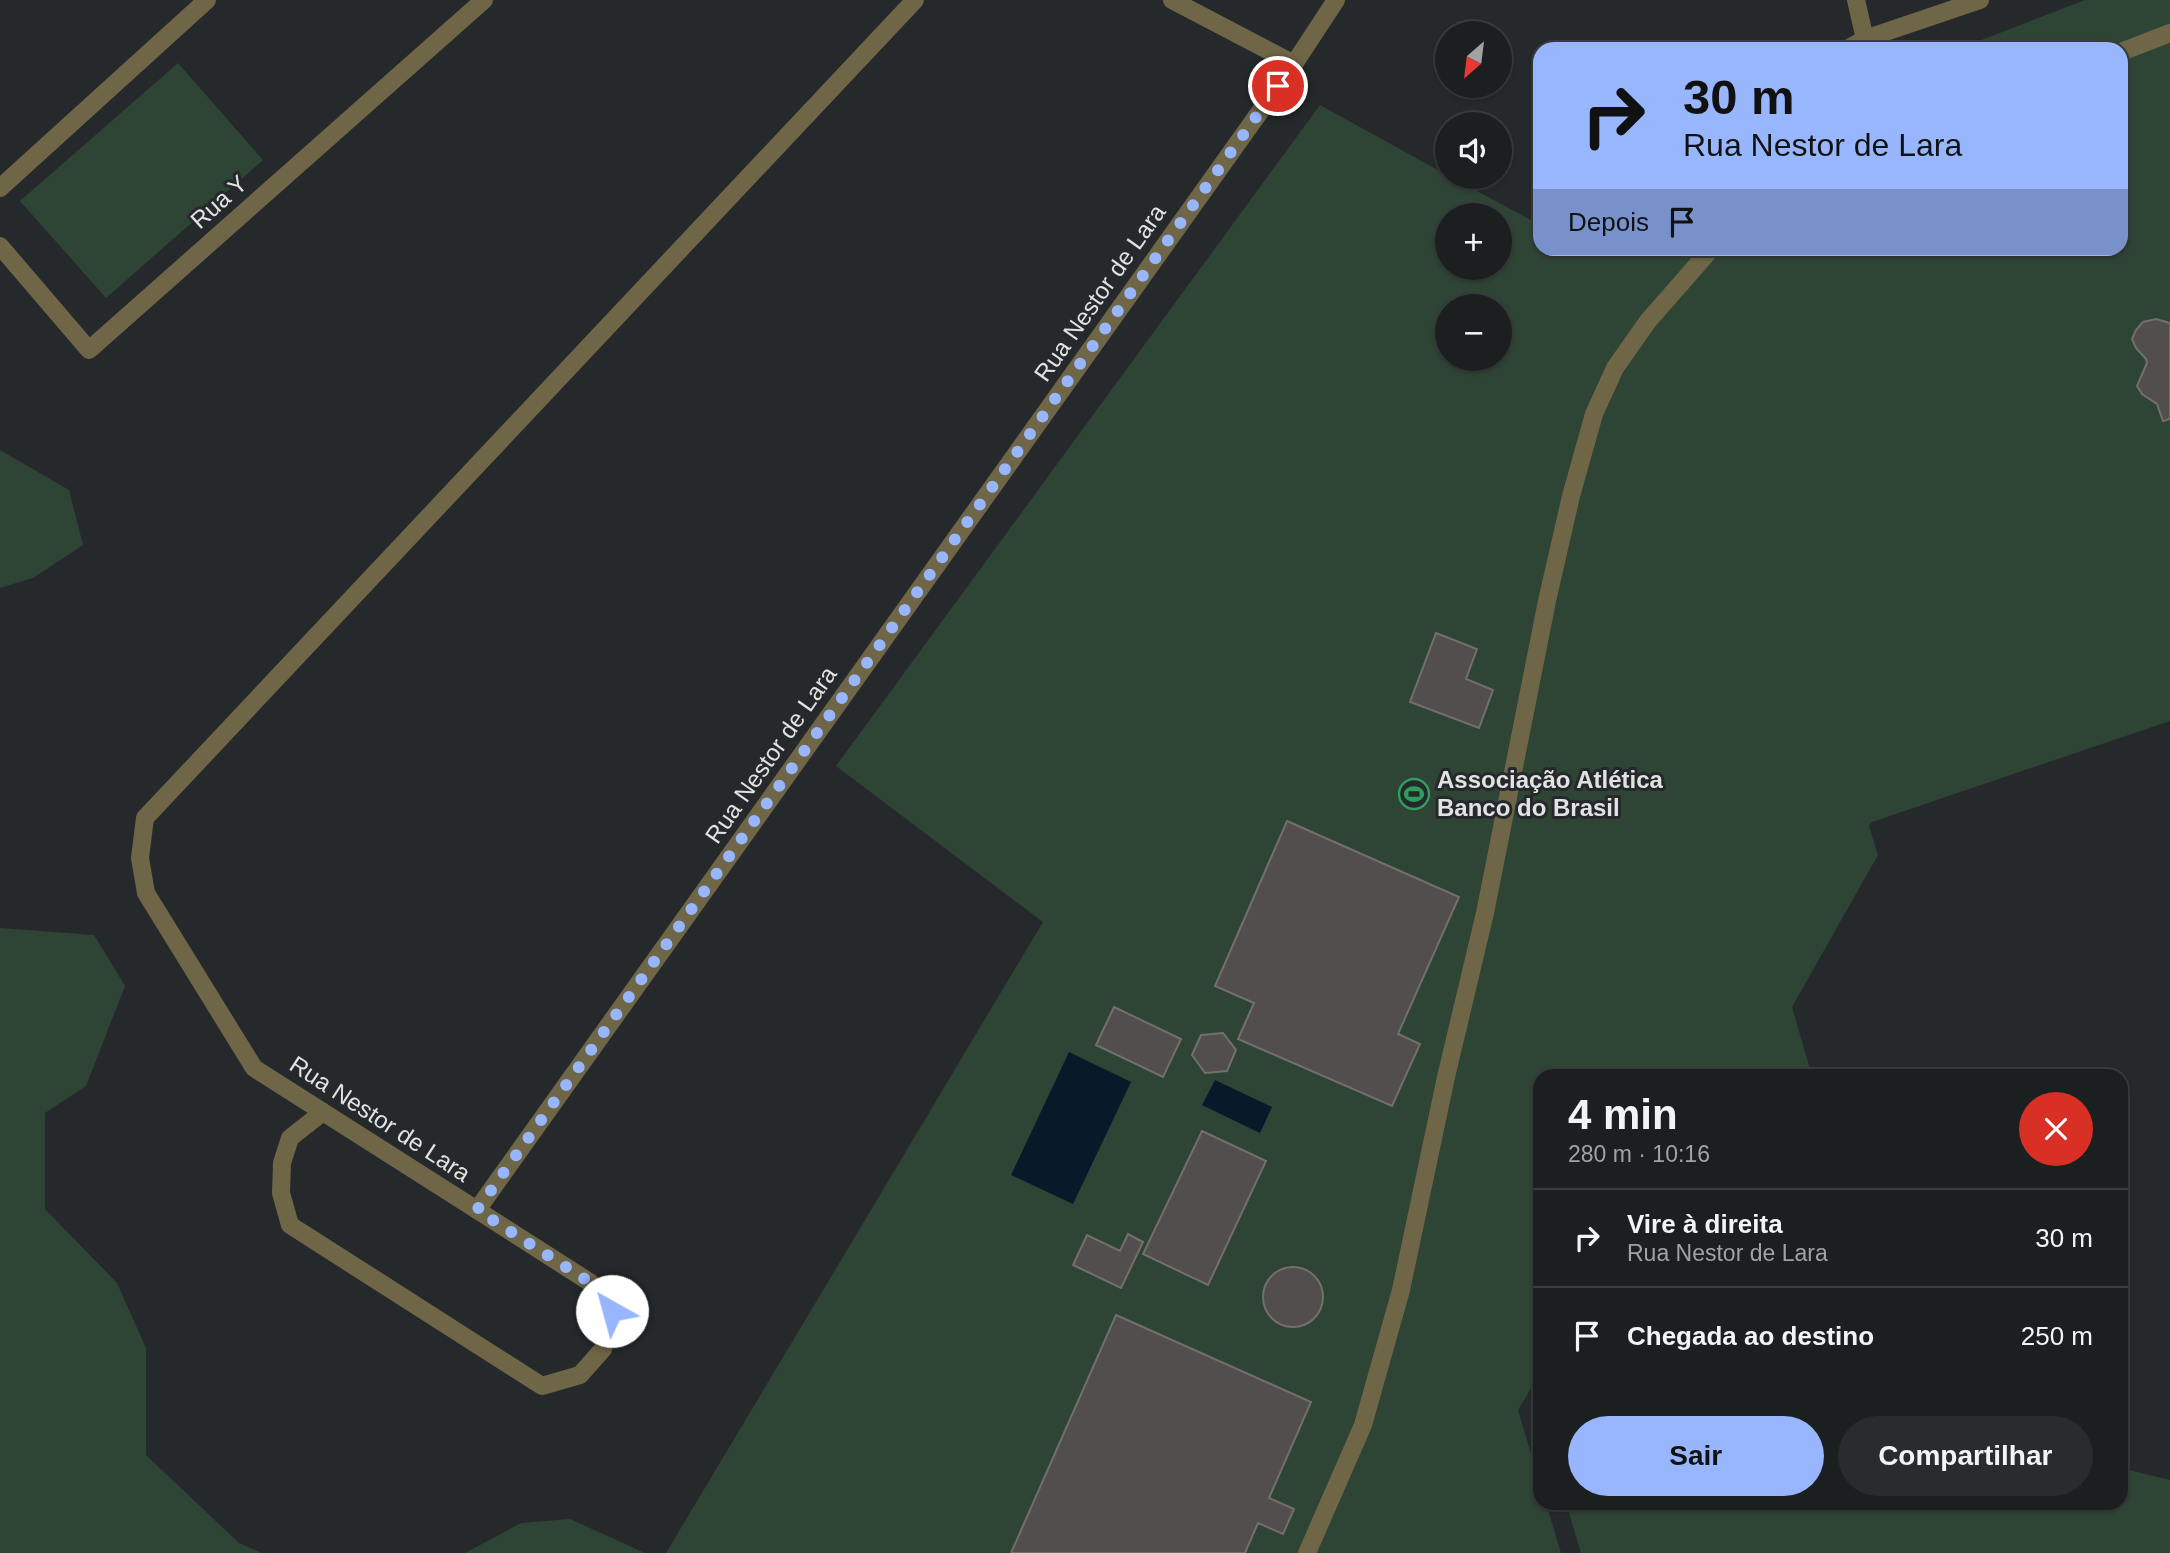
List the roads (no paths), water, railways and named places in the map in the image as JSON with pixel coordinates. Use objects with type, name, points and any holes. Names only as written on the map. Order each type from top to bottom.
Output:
[{"type":"street","points":[[0,188],[207,0]]},
{"type":"street","name":"Rua Y","points":[[0,246],[89,350],[484,0]]},
{"type":"street","name":"Rua Nestor de Lara","points":[[915,0],[145,818],[139,858],[146,893],[254,1068],[477,1210],[1294,64],[1336,0]]},
{"type":"street","points":[[1172,0],[1294,64]]},
{"type":"street","points":[[1856,0],[1865,39]]},
{"type":"street","points":[[1860,42],[1980,0]]},
{"type":"street","points":[[2128,49],[2170,33]]},
{"type":"street","points":[[1307,1553],[1363,1425],[1401,1290],[1446,1077],[1485,913],[1547,601],[1571,496],[1594,414],[1615,368],[1648,321],[1705,256]]},
{"type":"street","points":[[323,1112],[290,1138],[282,1163],[281,1193],[290,1225],[542,1387],[580,1375],[603,1349],[612,1311],[591,1283],[477,1210]]},
{"type":"water","points":[[1069,1052],[1131,1082],[1073,1204],[1011,1175]]},
{"type":"water","points":[[1215,1080],[1272,1107],[1260,1133],[1202,1105]]},
{"type":"place","name":"Associação Atlética Banco do Brasil","points":[[1414,794]]}]
